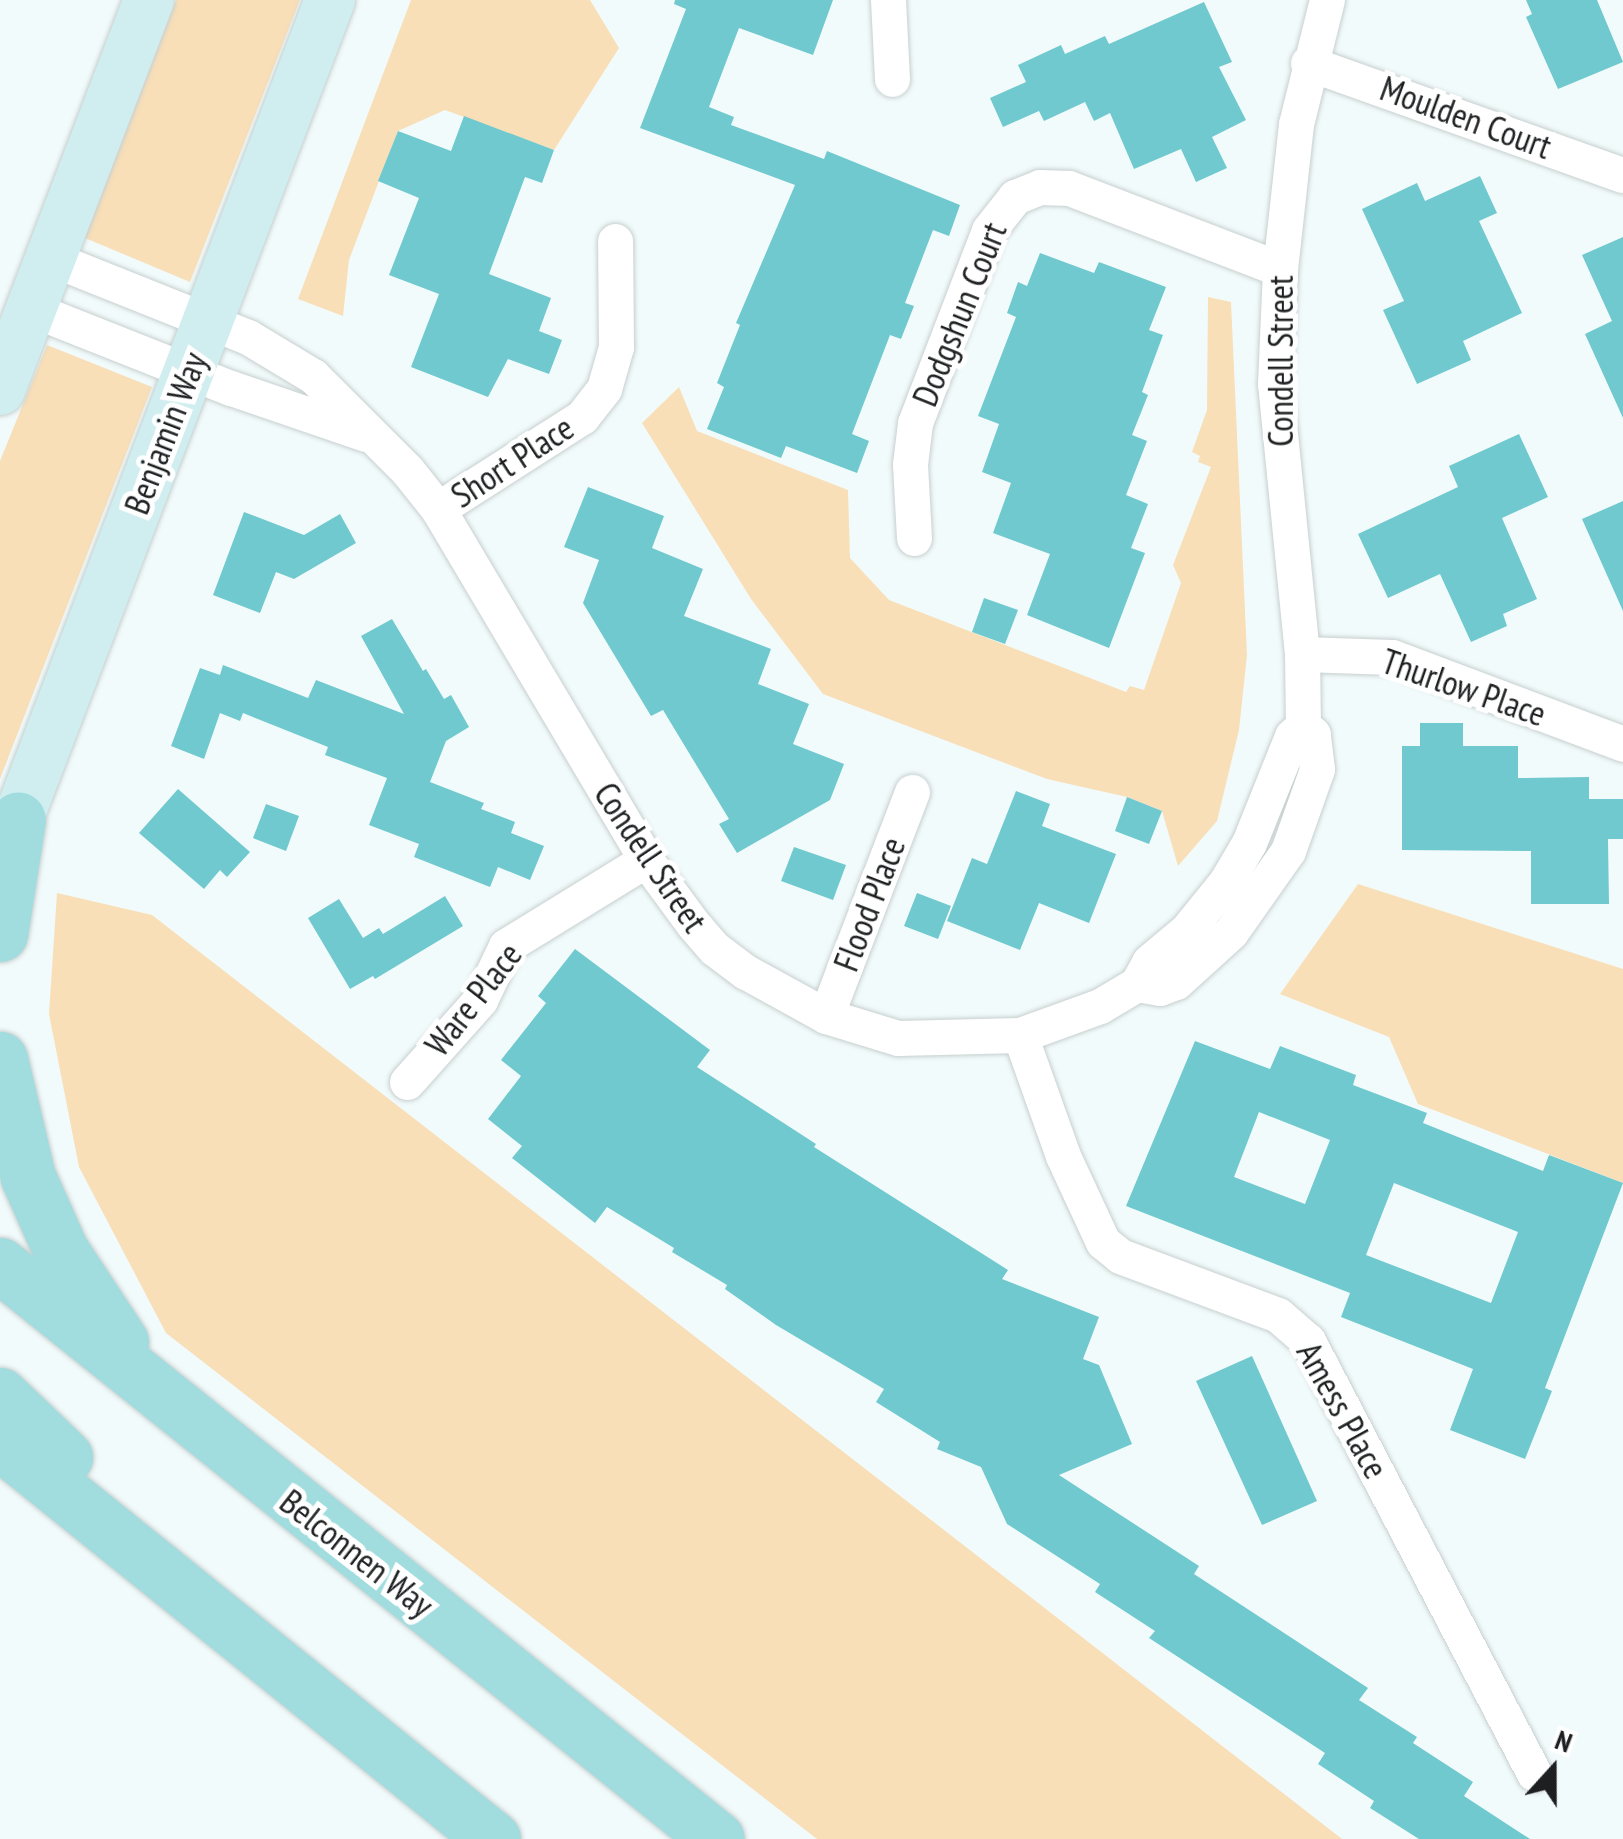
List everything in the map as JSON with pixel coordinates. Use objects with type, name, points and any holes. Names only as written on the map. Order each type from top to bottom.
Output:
[{"type":"main road","points":[[0,390],[149,0]]},
{"type":"main road","name":"Benjamin Way","points":[[9,842],[330,0]]},
{"type":"main road","points":[[0,934],[9,842]]},
{"type":"main road","points":[[0,1059],[28,1177],[60,1251],[154,1392]]},
{"type":"main road","name":"Belconnen Way","points":[[0,1265],[716,1839]]},
{"type":"main road","points":[[0,1395],[330,1711]]},
{"type":"main road","points":[[0,1442],[493,1839]]},
{"type":"street","points":[[888,0],[892,79]]},
{"type":"street","name":"Condell Street","points":[[50,258],[248,337],[313,376],[407,470],[438,509],[646,860],[715,949],[773,991],[826,1016],[898,1038],[1020,1035],[1100,1006],[1137,984],[1160,988],[1190,971],[1231,932],[1274,876],[1299,827],[1318,768],[1314,734],[1303,726],[1302,654],[1275,384],[1280,269],[1308,63],[1327,0]]},
{"type":"street","name":"Moulden Court","points":[[1308,63],[1623,174]]},
{"type":"street","name":"Dodgshun Court","points":[[914,538],[910,464],[915,423],[989,230],[1015,198],[1040,188],[1069,188],[1280,269]]},
{"type":"street","name":"Short Place","points":[[438,509],[582,417],[604,389],[616,348],[615,241]]},
{"type":"street","name":"Condell Street","points":[[31,308],[188,371],[371,436]]},
{"type":"street","name":"Thurlow Place","points":[[1302,654],[1392,657],[1623,744]]},
{"type":"street","name":"Flood Place","points":[[826,1016],[912,792]]},
{"type":"street","name":"Ware Place","points":[[407,1082],[480,1000],[506,946],[646,860]]},
{"type":"street","name":"Amess Place","points":[[1020,1035],[1063,1156],[1103,1242],[1120,1256],[1278,1316],[1308,1340],[1534,1773]]},
{"type":"shaded area","points":[[176,0],[300,0],[190,282],[85,238]]},
{"type":"shaded area","points":[[411,0],[590,0],[619,48],[554,150],[445,110],[398,131],[349,260],[343,316],[298,299]]},
{"type":"shaded area","points":[[1208,297],[1231,302],[1247,655],[1239,730],[1217,821],[1178,866],[1162,811],[1127,797],[1047,779],[823,694],[751,599],[642,423],[679,387],[697,431],[848,490],[850,558],[889,600],[1126,692],[1130,686],[1144,690],[1181,583],[1173,565],[1211,467],[1198,462],[1200,456],[1192,452],[1207,410]]},
{"type":"shaded area","points":[[47,345],[152,387],[0,779],[0,461]]},
{"type":"shaded area","points":[[1358,884],[1623,969],[1623,1183],[1418,1104],[1389,1037],[1280,994]]},
{"type":"shaded area","points":[[57,893],[152,915],[1342,1839],[817,1839],[166,1333],[79,1167],[49,1014]]},
{"type":"building","points":[[675,0],[833,0],[813,55],[739,28],[709,107],[734,117],[731,125],[824,159],[827,151],[960,205],[949,236],[933,230],[905,303],[914,306],[901,339],[890,335],[852,434],[869,441],[857,473],[786,446],[781,458],[707,429],[724,387],[717,383],[740,325],[736,323],[795,185],[640,128],[686,9],[674,4]]},
{"type":"building","points":[[1526,0],[1597,0],[1623,62],[1558,89],[1526,17],[1532,14]]},
{"type":"building","points":[[1204,2],[1232,62],[1219,67],[1246,120],[1212,137],[1227,168],[1196,182],[1181,149],[1134,169],[1110,113],[1094,121],[1085,102],[1044,121],[1039,111],[1003,127],[990,98],[1026,82],[1018,65],[1061,45],[1065,54],[1105,36],[1109,44]]},
{"type":"building","points":[[464,116],[554,150],[542,183],[525,177],[489,274],[551,298],[539,331],[562,340],[549,374],[508,359],[488,397],[411,367],[439,294],[389,275],[419,198],[378,181],[398,131],[451,151]]},
{"type":"building","points":[[1480,176],[1497,213],[1479,221],[1522,313],[1463,341],[1471,360],[1417,384],[1383,310],[1404,301],[1362,209],[1417,183],[1425,201]]},
{"type":"building","points":[[1623,237],[1623,418],[1585,334],[1612,321],[1582,255]]},
{"type":"building","points":[[1040,253],[1094,273],[1099,262],[1166,287],[1149,330],[1163,335],[1142,392],[1148,395],[1132,435],[1147,441],[1126,495],[1148,504],[1131,548],[1145,553],[1109,648],[1027,615],[1050,554],[993,533],[1011,483],[982,472],[999,424],[978,416],[1016,317],[1007,313],[1018,282],[1027,286]]},
{"type":"building","points":[[1519,434],[1548,497],[1502,518],[1537,599],[1503,614],[1507,626],[1471,642],[1440,574],[1388,598],[1358,534],[1458,487],[1449,466]]},
{"type":"building","points":[[588,487],[664,516],[652,548],[703,569],[684,616],[771,649],[758,684],[809,704],[793,744],[844,764],[830,800],[737,853],[719,824],[729,819],[663,710],[651,716],[583,603],[599,560],[564,547]]},
{"type":"building","points":[[1623,501],[1623,611],[1582,519]]},
{"type":"building","points":[[244,512],[304,535],[340,514],[356,543],[294,579],[276,572],[260,613],[213,595]]},
{"type":"building","points":[[984,598],[1018,610],[1005,644],[972,632]]},
{"type":"building","points":[[392,619],[423,671],[426,669],[444,699],[451,695],[469,727],[446,741],[430,782],[484,803],[481,809],[515,822],[511,833],[544,846],[530,880],[498,867],[490,887],[414,857],[419,844],[369,825],[387,778],[325,755],[328,747],[243,713],[240,721],[220,713],[204,759],[171,746],[200,668],[220,675],[223,665],[308,698],[316,680],[404,714],[361,636]]},
{"type":"building","points":[[1420,723],[1463,723],[1463,746],[1518,746],[1518,778],[1589,777],[1589,799],[1623,799],[1623,839],[1608,839],[1609,904],[1531,904],[1531,851],[1402,850],[1402,746],[1420,746]]},
{"type":"building","points":[[178,789],[250,852],[227,877],[220,870],[204,889],[139,833]]},
{"type":"building","points":[[1016,791],[1050,804],[1042,826],[1116,854],[1089,923],[1039,903],[1020,950],[947,921],[972,858],[987,864]]},
{"type":"building","points":[[1127,797],[1162,811],[1149,844],[1115,831]]},
{"type":"building","points":[[266,804],[299,816],[286,851],[253,838]]},
{"type":"building","points":[[794,847],[846,865],[833,900],[781,881]]},
{"type":"building","points":[[917,893],[951,906],[938,939],[904,926]]},
{"type":"building","points":[[445,896],[463,926],[375,979],[373,976],[350,989],[308,918],[339,899],[363,938],[379,928],[383,934]]},
{"type":"building","points":[[575,949],[710,1050],[697,1067],[816,1144],[814,1147],[1008,1270],[1002,1279],[1099,1317],[1083,1359],[1099,1365],[1132,1444],[1059,1475],[1199,1566],[1194,1574],[1368,1688],[1359,1700],[1417,1737],[1413,1743],[1473,1782],[1464,1796],[1530,1839],[1419,1839],[1370,1808],[1374,1801],[1318,1764],[1325,1753],[1149,1638],[1155,1631],[1095,1592],[1100,1584],[1007,1524],[981,1467],[937,1449],[940,1442],[876,1402],[884,1389],[776,1325],[725,1289],[727,1285],[607,1207],[595,1223],[512,1158],[522,1146],[488,1119],[521,1076],[501,1060],[546,1003],[538,996]]},
{"type":"building","points":[[1195,1041],[1270,1069],[1280,1046],[1356,1075],[1353,1085],[1427,1113],[1423,1123],[1543,1171],[1549,1155],[1623,1183],[1545,1388],[1552,1391],[1525,1459],[1450,1430],[1473,1369],[1341,1317],[1350,1293],[1126,1206]],"holes":[[[1259,1112],[1330,1140],[1305,1204],[1234,1177]],[[1394,1183],[1518,1232],[1491,1303],[1366,1255]]]},
{"type":"building","points":[[1252,1356],[1317,1501],[1262,1525],[1196,1381]]}]
